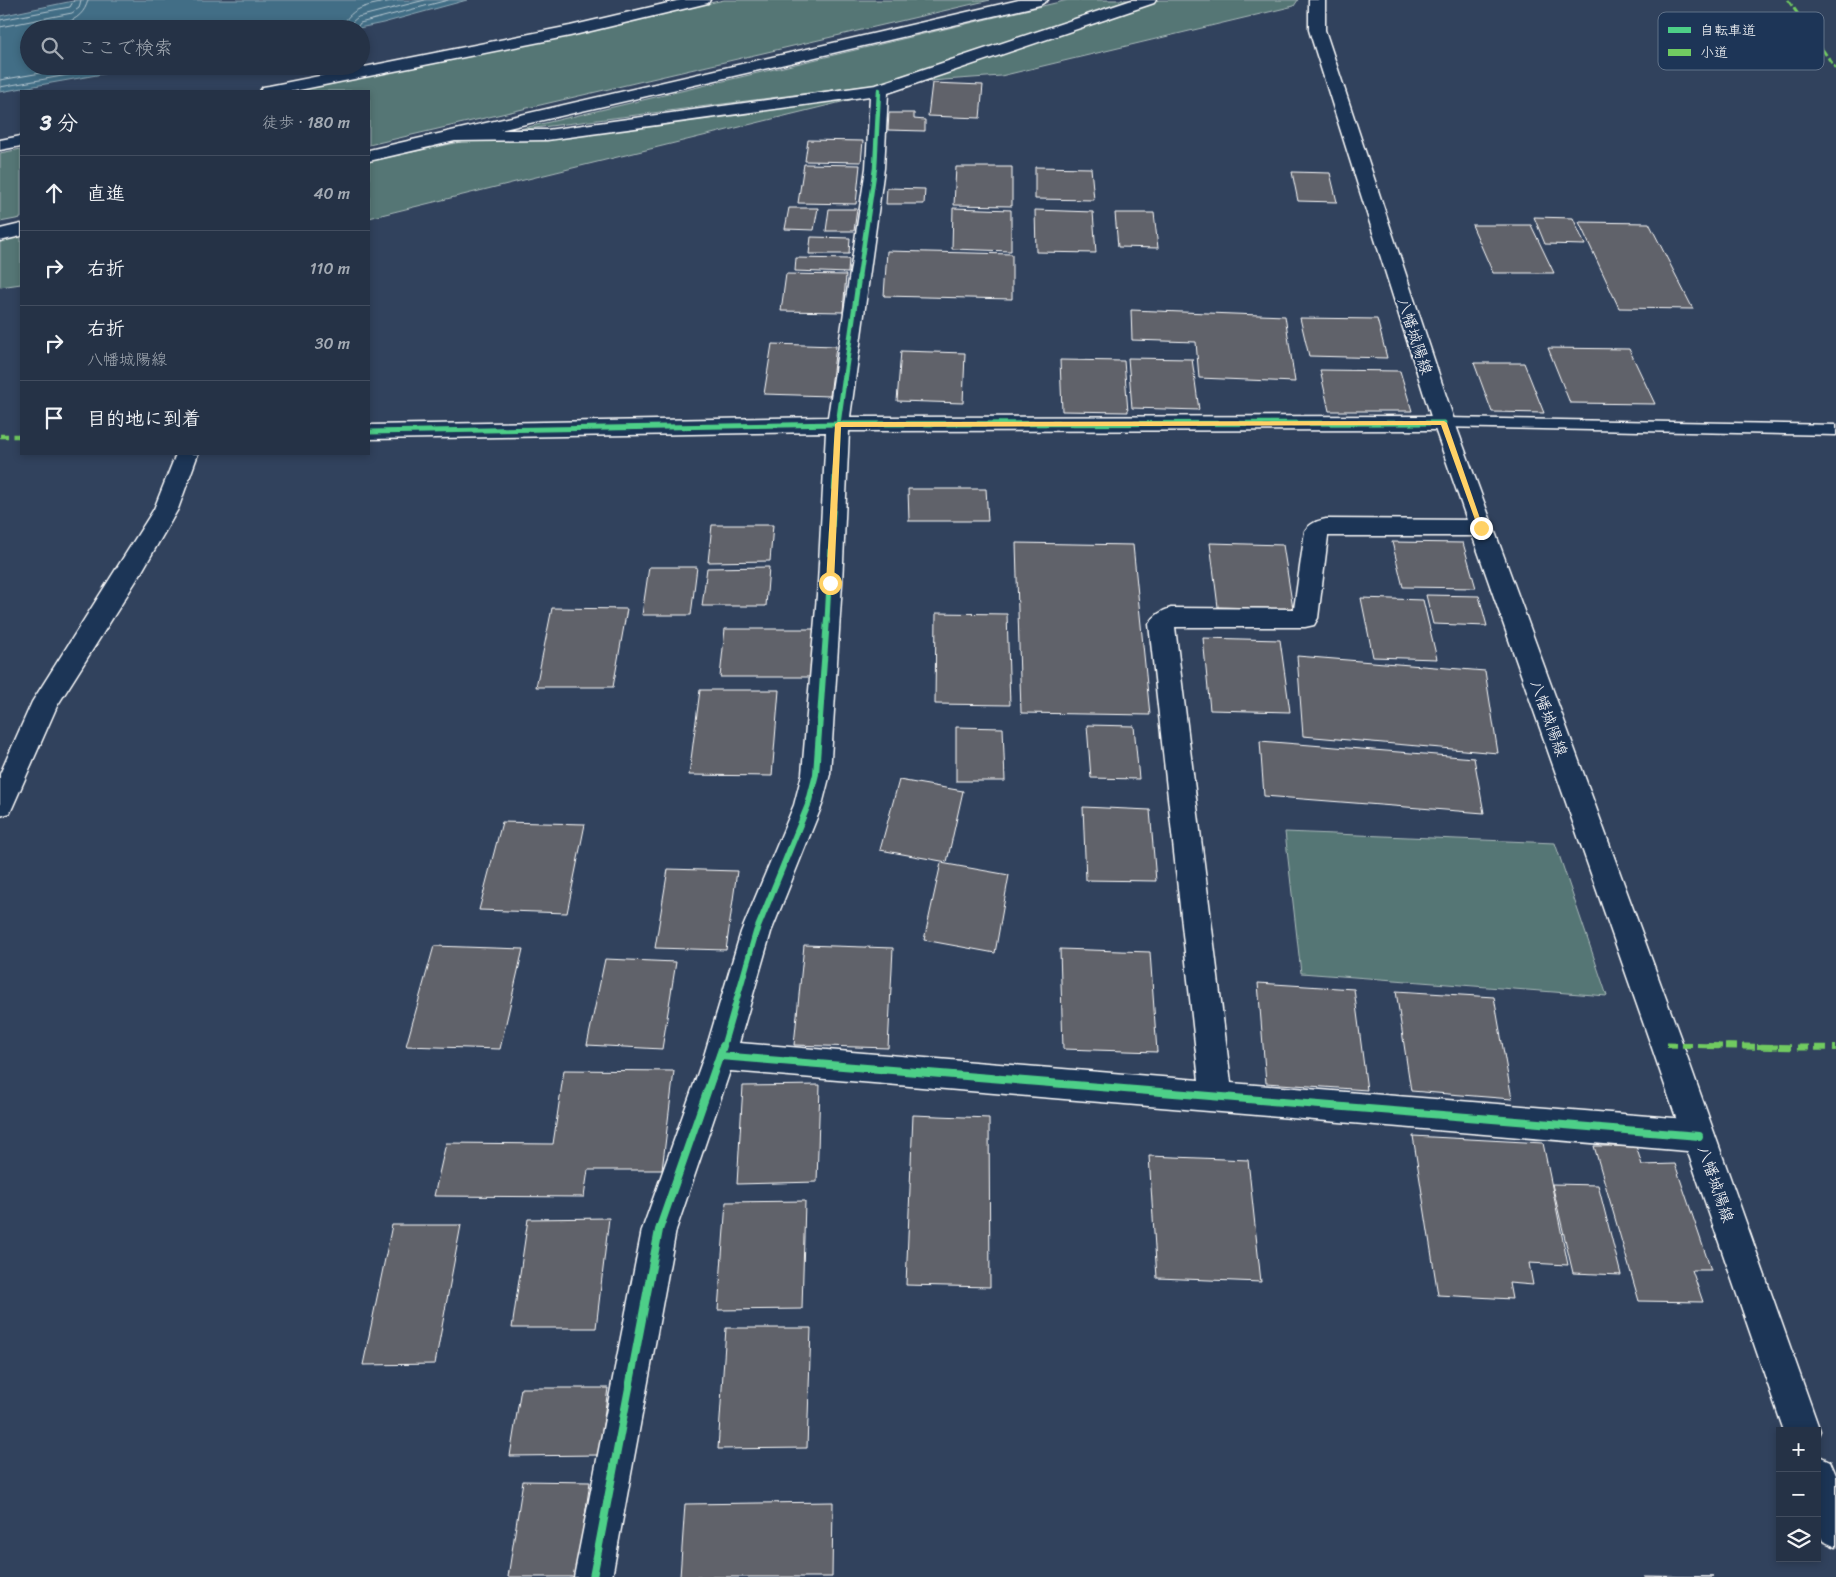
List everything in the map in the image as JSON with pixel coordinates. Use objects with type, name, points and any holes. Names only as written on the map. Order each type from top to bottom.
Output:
[{"type":"street","points":[[370,71],[570,31],[702,0]]},
{"type":"street","points":[[370,155],[459,136],[1040,0]]},
{"type":"street","points":[[459,136],[546,135],[879,90],[1148,0]]},
{"type":"street","name":"八幡城陽線","points":[[1317,0],[1318,30],[1444,423],[1699,1136],[1801,1427]]},
{"type":"street","points":[[274,90],[349,75]]},
{"type":"street","points":[[594,1577],[659,1230],[720,1056],[756,932],[808,805],[816,774],[830,583],[838,424],[875,168],[879,90]]},
{"type":"street","points":[[0,145],[20,141]]},
{"type":"street","points":[[0,235],[20,230]]},
{"type":"street","points":[[370,432],[838,424],[1444,423]]},
{"type":"street","points":[[0,805],[45,702],[132,567],[166,509],[187,455]]},
{"type":"street","points":[[1217,1096],[1162,624],[1171,617],[1304,618],[1317,532],[1326,528],[1481,528]]},
{"type":"street","points":[[720,1056],[1699,1136]]},
{"type":"street","points":[[1821,1485],[1836,1528]]},
{"type":"lane","points":[[1444,423],[1836,430]]},
{"type":"green space","points":[[724,0],[990,0],[370,145],[370,90],[298,90]]},
{"type":"green space","points":[[1068,0],[1298,0],[1294,6],[1001,76],[872,85],[511,131]]},
{"type":"green space","points":[[862,97],[370,218],[370,161],[470,140],[545,140]]},
{"type":"green space","points":[[20,149],[20,218],[0,222],[0,153]]},
{"type":"green space","points":[[20,235],[20,284],[0,287],[0,239]]},
{"type":"green space","points":[[1285,832],[1555,843],[1607,996],[1301,973]]},
{"type":"water","points":[[78,0],[467,0],[370,26],[370,20],[20,20],[20,75],[97,75],[0,92],[0,16]]},
{"type":"building","points":[[932,83],[983,85],[980,118],[928,116]]},
{"type":"building","points":[[889,113],[914,113],[914,119],[925,120],[925,131],[888,130]]},
{"type":"building","points":[[808,140],[863,141],[861,162],[805,161]]},
{"type":"building","points":[[804,164],[860,165],[856,204],[798,203]]},
{"type":"building","points":[[956,167],[1012,167],[1012,206],[954,205]]},
{"type":"building","points":[[1035,167],[1091,168],[1094,200],[1035,199]]},
{"type":"building","points":[[1292,172],[1330,173],[1337,202],[1298,201]]},
{"type":"building","points":[[887,188],[925,189],[924,204],[886,204]]},
{"type":"building","points":[[789,208],[818,208],[814,230],[785,229]]},
{"type":"building","points":[[953,208],[1011,210],[1011,251],[952,249]]},
{"type":"building","points":[[829,209],[857,209],[854,231],[826,231]]},
{"type":"building","points":[[1035,210],[1093,212],[1096,253],[1036,252]]},
{"type":"building","points":[[1115,213],[1154,213],[1158,248],[1118,247]]},
{"type":"building","points":[[1534,217],[1573,218],[1585,245],[1545,244]]},
{"type":"building","points":[[1579,222],[1649,223],[1693,309],[1619,308]]},
{"type":"building","points":[[1472,225],[1531,225],[1554,273],[1493,273]]},
{"type":"building","points":[[811,237],[850,238],[849,254],[809,254]]},
{"type":"building","points":[[887,251],[1012,254],[1012,299],[884,296]]},
{"type":"building","points":[[796,258],[849,259],[848,273],[795,271]]},
{"type":"building","points":[[786,274],[846,275],[843,312],[781,311]]},
{"type":"building","points":[[1131,310],[1285,316],[1295,382],[1199,378],[1196,342],[1132,340]]},
{"type":"building","points":[[1300,318],[1377,319],[1387,358],[1309,356]]},
{"type":"building","points":[[772,344],[836,346],[830,396],[764,394]]},
{"type":"building","points":[[1548,348],[1629,349],[1655,404],[1570,403]]},
{"type":"building","points":[[901,351],[965,353],[963,403],[897,401]]},
{"type":"building","points":[[1128,358],[1192,359],[1199,410],[1132,408]]},
{"type":"building","points":[[1060,360],[1124,361],[1128,412],[1062,411]]},
{"type":"building","points":[[1474,363],[1524,363],[1544,413],[1492,412]]},
{"type":"building","points":[[1320,370],[1400,371],[1412,411],[1329,411]]},
{"type":"building","points":[[908,489],[986,489],[988,521],[909,521]]},
{"type":"building","points":[[712,525],[773,525],[770,561],[708,562]]},
{"type":"building","points":[[1392,542],[1463,543],[1476,588],[1403,587]]},
{"type":"building","points":[[1016,543],[1133,545],[1150,715],[1021,713]]},
{"type":"building","points":[[1210,543],[1283,545],[1293,609],[1218,607]]},
{"type":"building","points":[[649,567],[697,567],[691,615],[642,615]]},
{"type":"building","points":[[769,567],[766,606],[702,606],[707,568]]},
{"type":"building","points":[[1426,595],[1479,596],[1487,626],[1433,624]]},
{"type":"building","points":[[1361,598],[1423,600],[1437,659],[1373,657]]},
{"type":"building","points":[[552,608],[627,609],[613,687],[536,687]]},
{"type":"building","points":[[936,613],[1007,614],[1010,705],[935,704]]},
{"type":"building","points":[[725,629],[818,629],[816,677],[720,677]]},
{"type":"building","points":[[1203,638],[1280,640],[1290,712],[1210,710]]},
{"type":"building","points":[[1297,656],[1485,671],[1498,753],[1303,736]]},
{"type":"building","points":[[700,690],[779,690],[772,776],[689,775]]},
{"type":"building","points":[[1087,725],[1134,726],[1139,779],[1091,778]]},
{"type":"building","points":[[956,727],[1003,728],[1005,781],[956,781]]},
{"type":"building","points":[[1260,741],[1474,758],[1484,813],[1264,796]]},
{"type":"building","points":[[899,780],[963,791],[947,862],[880,850]]},
{"type":"building","points":[[1083,807],[1150,810],[1156,881],[1086,880]]},
{"type":"building","points":[[502,822],[585,824],[567,913],[479,910]]},
{"type":"building","points":[[941,863],[1009,875],[995,953],[924,940]]},
{"type":"building","points":[[668,869],[737,871],[726,950],[655,948]]},
{"type":"building","points":[[804,945],[893,948],[888,1048],[794,1045]]},
{"type":"building","points":[[434,946],[523,949],[500,1049],[406,1046]]},
{"type":"building","points":[[1060,949],[1150,952],[1157,1052],[1063,1049]]},
{"type":"building","points":[[605,959],[676,962],[662,1049],[587,1045]]},
{"type":"building","points":[[1258,983],[1354,989],[1367,1090],[1266,1083]]},
{"type":"building","points":[[1396,991],[1494,997],[1512,1099],[1411,1091]]},
{"type":"building","points":[[564,1070],[674,1071],[662,1170],[588,1170],[584,1197],[434,1196],[446,1143],[553,1144]]},
{"type":"building","points":[[820,1085],[817,1182],[737,1184],[743,1086]]},
{"type":"building","points":[[913,1115],[989,1118],[990,1287],[906,1285]]},
{"type":"building","points":[[1413,1136],[1543,1143],[1568,1265],[1529,1263],[1533,1285],[1509,1283],[1512,1299],[1438,1295]]},
{"type":"building","points":[[1594,1146],[1636,1146],[1642,1165],[1675,1164],[1711,1270],[1692,1270],[1703,1302],[1639,1301]]},
{"type":"building","points":[[1149,1156],[1248,1160],[1261,1282],[1157,1278]]},
{"type":"building","points":[[1552,1184],[1598,1185],[1621,1275],[1573,1273]]},
{"type":"building","points":[[805,1201],[802,1309],[718,1310],[726,1202]]},
{"type":"building","points":[[609,1218],[596,1328],[512,1328],[528,1219]]},
{"type":"building","points":[[392,1225],[461,1225],[435,1364],[363,1365]]},
{"type":"building","points":[[726,1328],[811,1328],[807,1448],[718,1449]]},
{"type":"building","points":[[521,1388],[608,1388],[599,1455],[510,1456]]},
{"type":"building","points":[[523,1481],[590,1482],[576,1577],[508,1577]]},
{"type":"building","points":[[833,1502],[832,1577],[680,1577],[685,1504]]},
{"type":"building","points":[[1645,1576],[1714,1577],[1645,1577]]},
{"type":"marked path","points":[[1788,0],[1796,12]]},
{"type":"marked path","points":[[1824,52],[1836,69]]},
{"type":"marked path","points":[[0,436],[20,436]]},
{"type":"marked path","points":[[1667,1045],[1836,1048]]},
{"type":"cycle path","points":[[593,1577],[659,1230],[720,1056],[756,932],[808,805],[816,774],[830,583],[838,424],[875,168],[879,90]]},
{"type":"cycle path","points":[[370,432],[838,424],[1444,423]]},
{"type":"cycle path","points":[[720,1056],[1699,1136]]},
{"type":"route","points":[[830,583],[838,424],[1444,423],[1481,528]]}]
